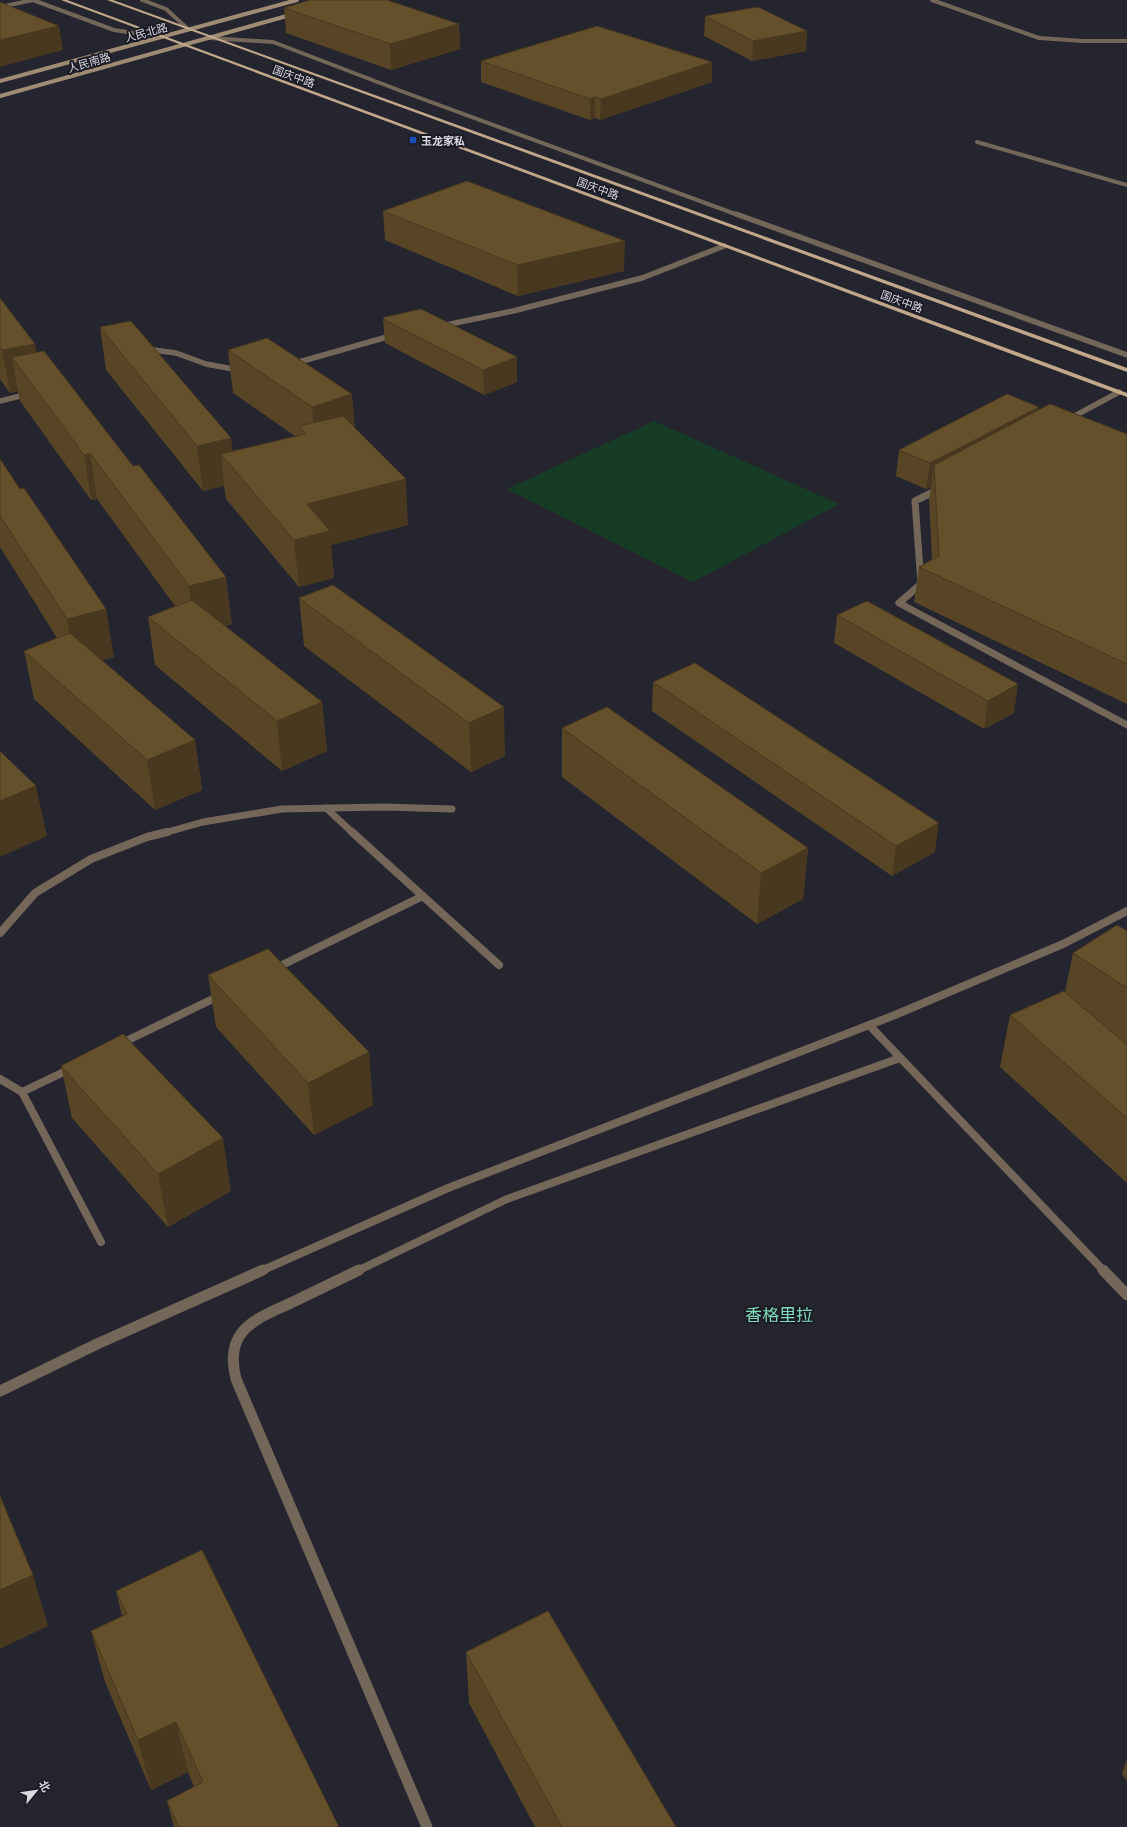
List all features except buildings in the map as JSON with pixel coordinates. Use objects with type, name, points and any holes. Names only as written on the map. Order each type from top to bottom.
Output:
[{"type":"main road","name":"国庆中路","points":[[63,0],[1127,394]]},
{"type":"main road","name":"国庆中路","points":[[109,0],[210,38],[1127,370]]},
{"type":"main road","name":"人民北路","points":[[0,81],[297,0]]},
{"type":"main road","name":"人民北路","points":[[182,45],[300,13]]},
{"type":"main road","name":"人民南路","points":[[0,96],[182,45]]},
{"type":"street","points":[[0,7],[33,0],[114,30],[161,37]]},
{"type":"street","points":[[142,0],[166,9],[188,29]]},
{"type":"street","points":[[932,0],[1039,38],[1083,42],[1127,41]]},
{"type":"street","points":[[210,38],[273,42],[682,195],[1127,355]]},
{"type":"street","points":[[977,142],[1127,184]]},
{"type":"street","points":[[434,327],[513,311],[642,278],[724,246]]},
{"type":"street","points":[[284,367],[380,338],[403,333]]},
{"type":"street","points":[[139,347],[176,353],[206,364],[243,371]]},
{"type":"street","points":[[0,401],[35,392]]},
{"type":"street","points":[[1063,422],[1119,392]]},
{"type":"street","points":[[944,486],[916,501],[921,584],[899,603],[1127,725]]},
{"type":"street","points":[[0,932],[35,893],[91,859],[147,837],[203,822],[274,810],[384,807],[452,809]]},
{"type":"street","points":[[326,808],[499,965]]},
{"type":"street","points":[[265,973],[423,896]]},
{"type":"street","points":[[0,1391],[97,1344],[448,1188],[869,1026],[1063,944],[1127,911]]},
{"type":"street","points":[[115,1047],[230,991]]},
{"type":"street","points":[[869,1026],[1127,1295]]},
{"type":"street","points":[[427,1827],[236,1379],[231,1364],[234,1348],[241,1334],[253,1321],[507,1199],[900,1058]]},
{"type":"street","points":[[22,1092],[79,1064]]},
{"type":"street","points":[[0,1079],[22,1092],[101,1242]]},
{"type":"green space","points":[[654,421],[839,504],[693,582],[507,489]]},
{"type":"place","name":"玉龙家私","points":[[413,140]]},
{"type":"district","name":"香格里拉","points":[[779,1314]]}]
